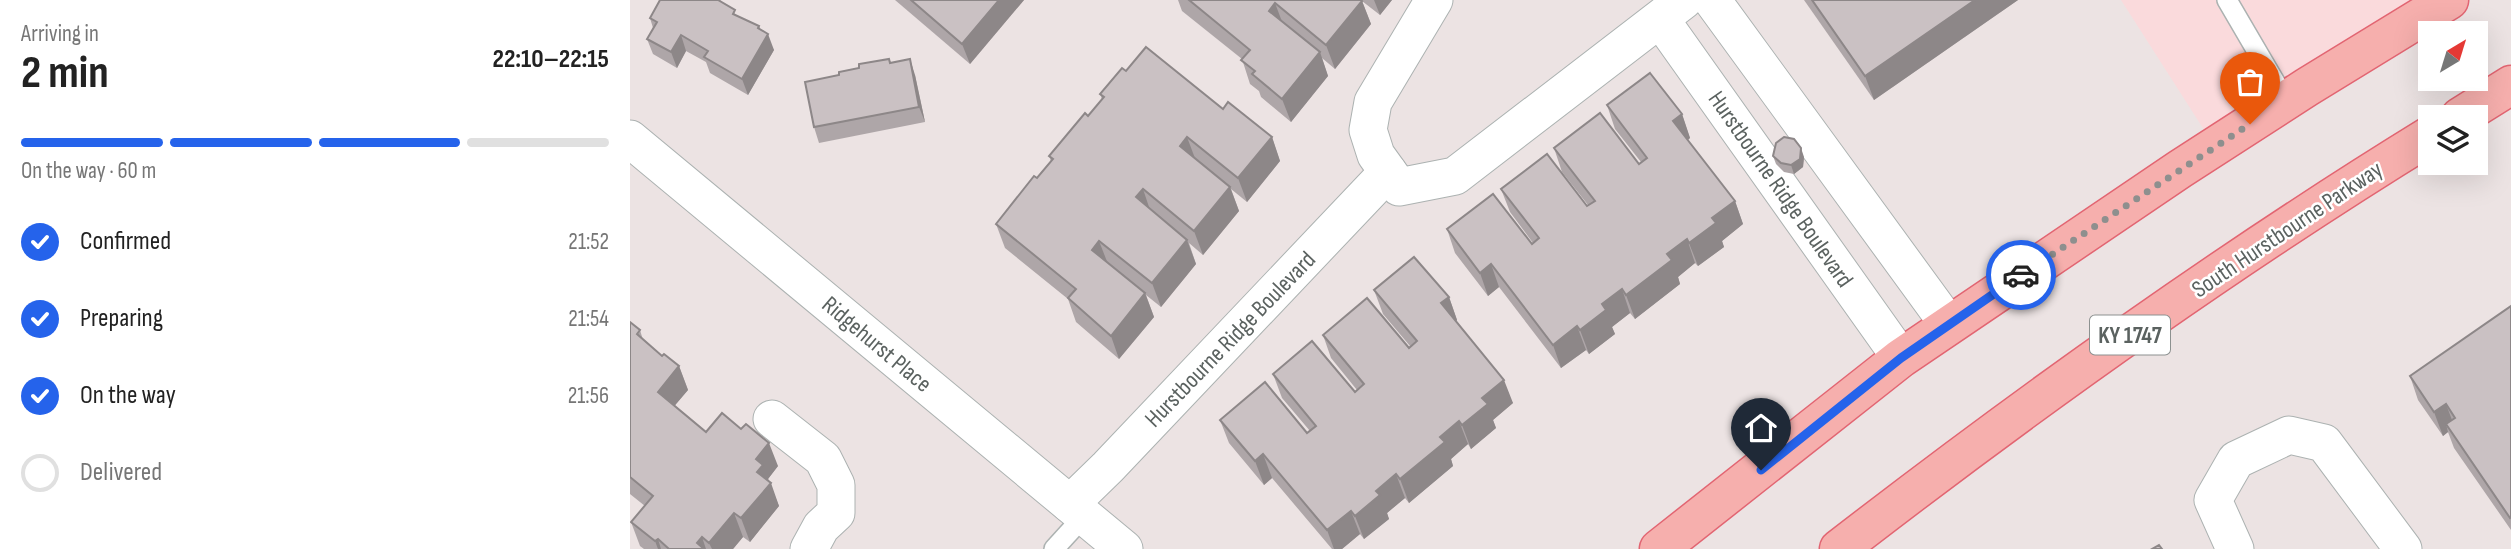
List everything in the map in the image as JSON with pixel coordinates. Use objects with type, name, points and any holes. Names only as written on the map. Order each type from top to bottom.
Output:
[{"type":"main road","points":[[1659,549],[1901,358],[2042,260],[2286,101],[2449,0]]},
{"type":"main road","points":[[2479,105],[2511,85]]},
{"type":"main road","name":"South Hurstbourne Parkway","points":[[1839,549],[1879,532],[1989,435],[2334,194],[2418,143]]},
{"type":"street","points":[[1388,172],[1376,155],[1368,131],[1373,102],[1434,0]]},
{"type":"street","points":[[1712,0],[1949,325]]},
{"type":"street","name":"Hurstbourne Ridge Boulevard","points":[[1077,510],[1108,467],[1388,172],[1399,187],[1455,176],[1672,10],[1901,358]]},
{"type":"street","name":"Ridgehurst Place","points":[[630,139],[1124,549]]},
{"type":"street","points":[[772,419],[823,459],[836,485],[835,513],[821,527],[809,549]]},
{"type":"street","points":[[2235,549],[2213,500],[2236,460],[2289,435],[2324,443],[2403,549]]},
{"type":"lane","points":[[2227,0],[2286,101]]},
{"type":"lane","points":[[1054,549],[1077,510]]},
{"type":"shaded area","points":[[2121,0],[2449,0],[2215,147]]},
{"type":"building","points":[[660,0],[718,0],[735,10],[733,14],[759,26],[758,28],[768,34],[742,79],[704,57],[708,51],[681,35],[671,52],[647,39],[657,22],[650,18]]},
{"type":"building","points":[[911,0],[999,0],[962,44]]},
{"type":"building","points":[[1189,0],[1362,1],[1326,45],[1275,3],[1269,11],[1320,52],[1282,99],[1252,74],[1255,71],[1241,60],[1250,50]]},
{"type":"building","points":[[1812,0],[1975,0],[1865,76]]},
{"type":"building","points":[[1146,47],[1223,109],[1228,102],[1272,137],[1238,178],[1187,137],[1180,146],[1230,187],[1194,231],[1143,189],[1136,197],[1187,240],[1152,283],[1099,241],[1092,250],[1145,293],[1111,336],[1068,298],[1076,289],[996,224],[1034,176],[1037,178],[1053,159],[1049,156],[1085,113],[1088,116],[1104,97],[1100,94],[1122,68],[1126,71]]},
{"type":"building","points":[[889,59],[890,63],[910,59],[919,107],[814,127],[805,82],[839,75],[839,72],[859,68],[859,64]]},
{"type":"building","points":[[1650,73],[1682,114],[1673,121],[1735,201],[1712,218],[1716,223],[1689,243],[1687,239],[1667,254],[1672,260],[1626,295],[1622,289],[1602,304],[1606,310],[1580,330],[1577,326],[1553,345],[1491,264],[1480,273],[1447,229],[1493,194],[1532,244],[1539,238],[1501,189],[1547,154],[1587,206],[1595,201],[1554,148],[1600,113],[1639,164],[1647,158],[1607,105]]},
{"type":"building","points":[[1784,137],[1794,139],[1801,148],[1800,159],[1791,165],[1781,163],[1773,156],[1776,143]]},
{"type":"building","points":[[1414,257],[1449,297],[1441,303],[1504,380],[1482,398],[1488,404],[1462,425],[1459,421],[1440,437],[1445,442],[1400,479],[1396,474],[1376,491],[1380,495],[1355,516],[1351,511],[1327,530],[1263,454],[1255,461],[1220,420],[1265,382],[1307,433],[1316,426],[1273,374],[1312,341],[1355,392],[1364,384],[1323,335],[1367,298],[1409,348],[1417,341],[1374,290]]},
{"type":"building","points":[[2511,306],[2510,518],[2446,424],[2455,418],[2446,404],[2434,412],[2410,376]]},
{"type":"building","points":[[630,322],[640,330],[637,334],[662,356],[664,354],[679,366],[658,392],[706,432],[722,413],[741,429],[746,424],[769,443],[756,459],[763,465],[757,472],[771,483],[741,518],[734,513],[709,543],[702,537],[697,543],[704,549],[669,549],[631,522],[653,496],[630,477]]},
{"type":"way so far","points":[[2021,275],[2250,124]]},
{"type":"route","points":[[1761,470],[1901,358],[2021,275]]}]
